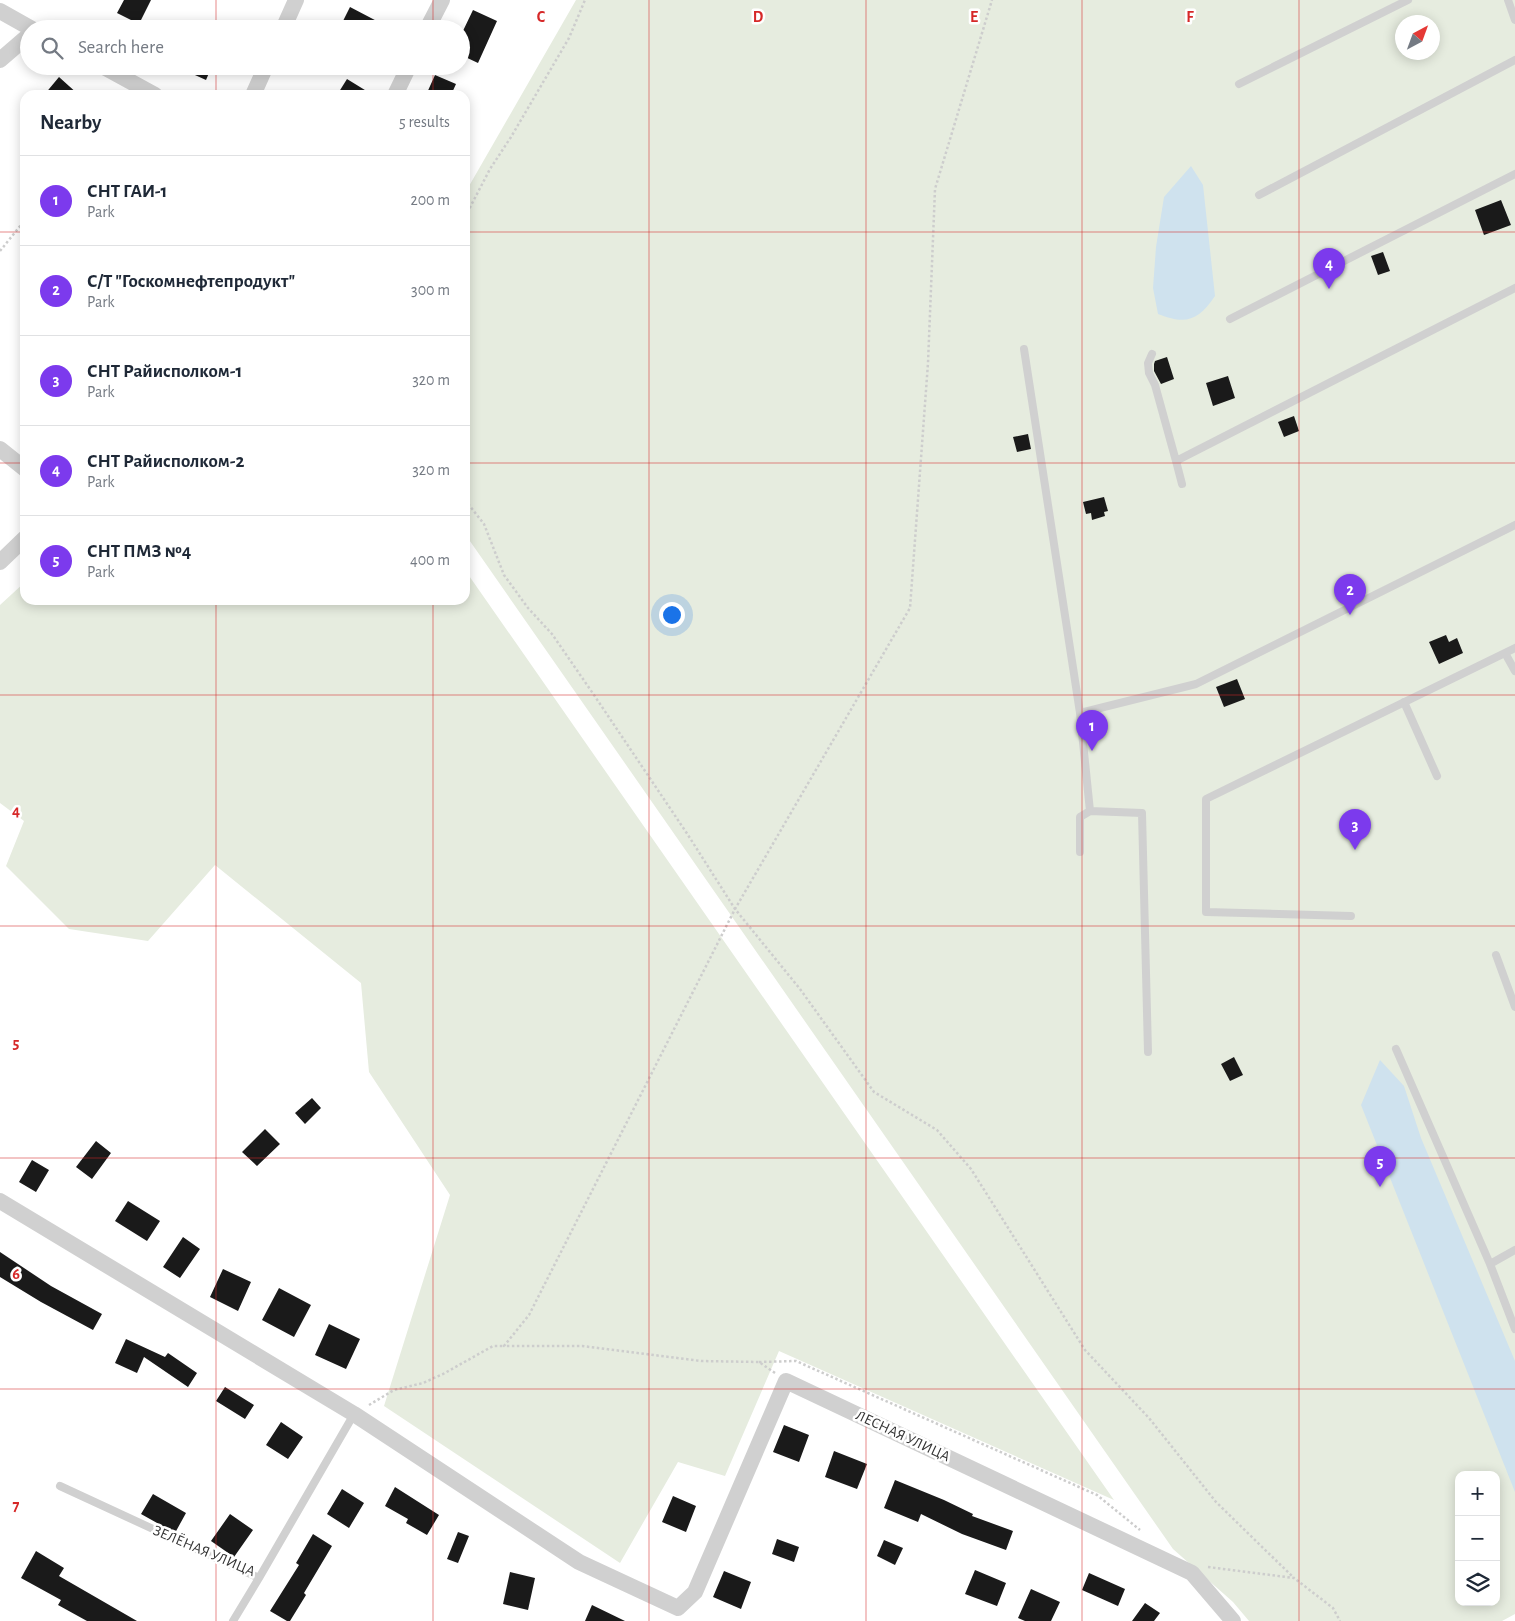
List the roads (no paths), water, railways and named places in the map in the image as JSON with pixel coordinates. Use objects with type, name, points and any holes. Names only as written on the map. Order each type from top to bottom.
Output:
[{"type":"street","points":[[287,20],[296,0]]},
{"type":"street","points":[[432,20],[442,0]]},
{"type":"street","points":[[0,11],[20,22]]},
{"type":"street","points":[[0,60],[20,43]]},
{"type":"street","points":[[118,75],[146,90]]},
{"type":"street","points":[[255,90],[262,75]]},
{"type":"street","points":[[397,90],[405,75]]},
{"type":"street","points":[[0,449],[20,465]]},
{"type":"street","points":[[0,562],[20,543]]},
{"type":"street","points":[[0,1201],[354,1414]]},
{"type":"street","name":"ЛЕСНАЯ УЛИЦА","points":[[354,1414],[579,1562],[678,1608],[695,1592],[786,1381],[1192,1573],[1233,1621]]},
{"type":"lane","points":[[1239,84],[1408,0]]},
{"type":"lane","points":[[1508,0],[1515,20]]},
{"type":"lane","points":[[1260,195],[1515,60]]},
{"type":"lane","points":[[1230,319],[1515,174]]},
{"type":"lane","points":[[1176,461],[1515,288]]},
{"type":"lane","points":[[1024,349],[1080,714],[1090,811]]},
{"type":"lane","points":[[1152,354],[1148,363],[1149,373],[1155,386],[1182,484]]},
{"type":"lane","points":[[1080,714],[1196,684],[1515,525]]},
{"type":"lane","points":[[1351,916],[1206,912],[1206,799],[1515,648]]},
{"type":"lane","points":[[1505,653],[1515,671]]},
{"type":"lane","points":[[1404,702],[1437,776]]},
{"type":"lane","points":[[1080,852],[1080,817],[1090,811],[1142,814],[1148,1052]]},
{"type":"lane","points":[[1496,955],[1515,1007]]},
{"type":"lane","points":[[1396,1049],[1490,1264],[1515,1329]]},
{"type":"lane","points":[[1490,1264],[1515,1250]]},
{"type":"lane","name":"ЗЕЛЁНАЯ УЛИЦА","points":[[60,1486],[259,1578],[354,1414]]},
{"type":"lane","points":[[233,1621],[259,1578]]},
{"type":"water","points":[[1191,166],[1203,185],[1215,296],[1197,316],[1184,320],[1158,314],[1153,288],[1156,247],[1164,197]]},
{"type":"water","points":[[1380,1060],[1404,1086],[1421,1138],[1515,1361],[1515,1492],[1361,1105]]},
{"type":"place","name":"СНТ Райисполком-2","points":[[1329,289]]},
{"type":"place","name":"С/Т \"Госкомнефтепродукт\"","points":[[1350,615]]},
{"type":"place","name":"СНТ ГАИ-1","points":[[1092,751]]},
{"type":"place","name":"СНТ Райисполком-1","points":[[1355,850]]},
{"type":"place","name":"СНТ ПМЗ №4","points":[[1380,1187]]}]
